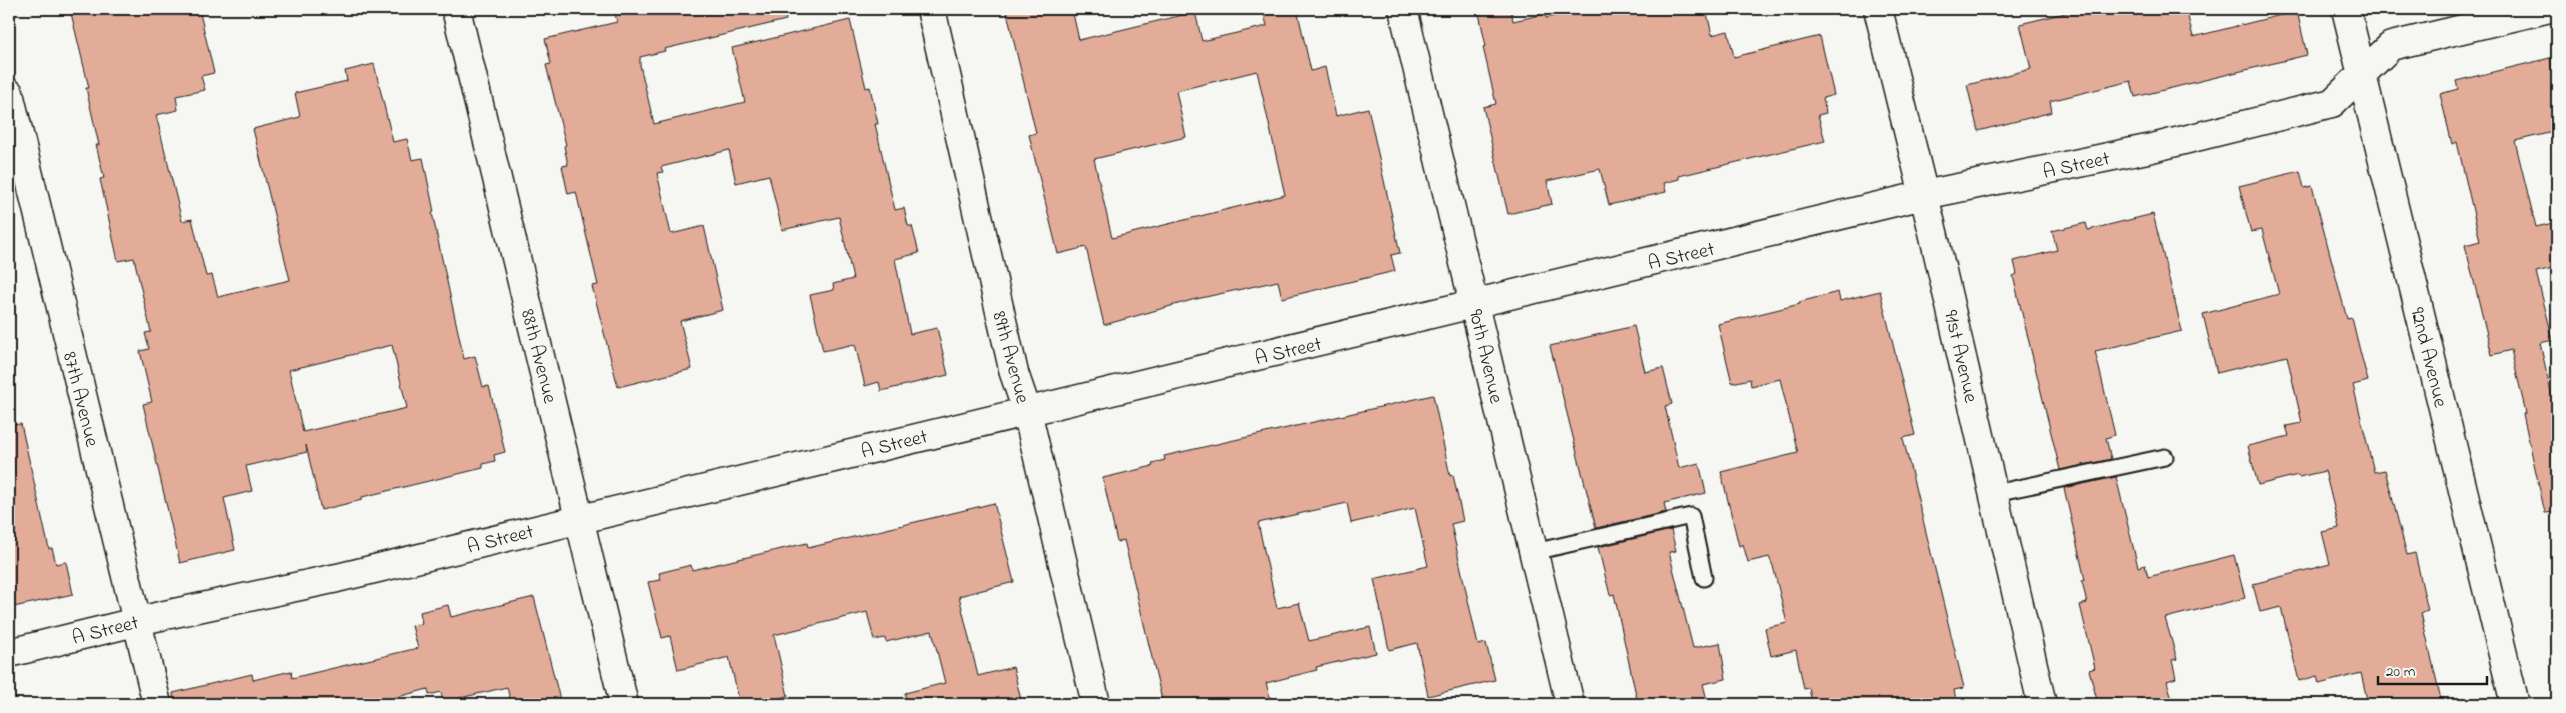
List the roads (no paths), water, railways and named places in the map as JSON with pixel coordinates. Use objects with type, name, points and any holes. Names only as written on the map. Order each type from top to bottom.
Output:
[{"type":"street","name":"88th Avenue","points":[[456,9],[624,704]]},
{"type":"street","name":"89th Avenue","points":[[931,9],[1014,373],[1027,411],[1096,704]]},
{"type":"street","name":"90th Avenue","points":[[1403,9],[1570,704]]},
{"type":"street","name":"91st Avenue","points":[[1878,9],[1995,493],[2042,704]]},
{"type":"street","name":"92nd Avenue","points":[[2346,9],[2515,704]]},
{"type":"street","name":"A Street","points":[[9,653],[137,622],[337,578],[1924,196],[2152,148],[2332,103],[2391,46],[2546,9]]},
{"type":"street","name":"87th Avenue","points":[[9,93],[157,704]]},
{"type":"lane","points":[[1995,493],[2165,457]]},
{"type":"lane","points":[[1534,552],[1691,516],[1704,578]]}]
